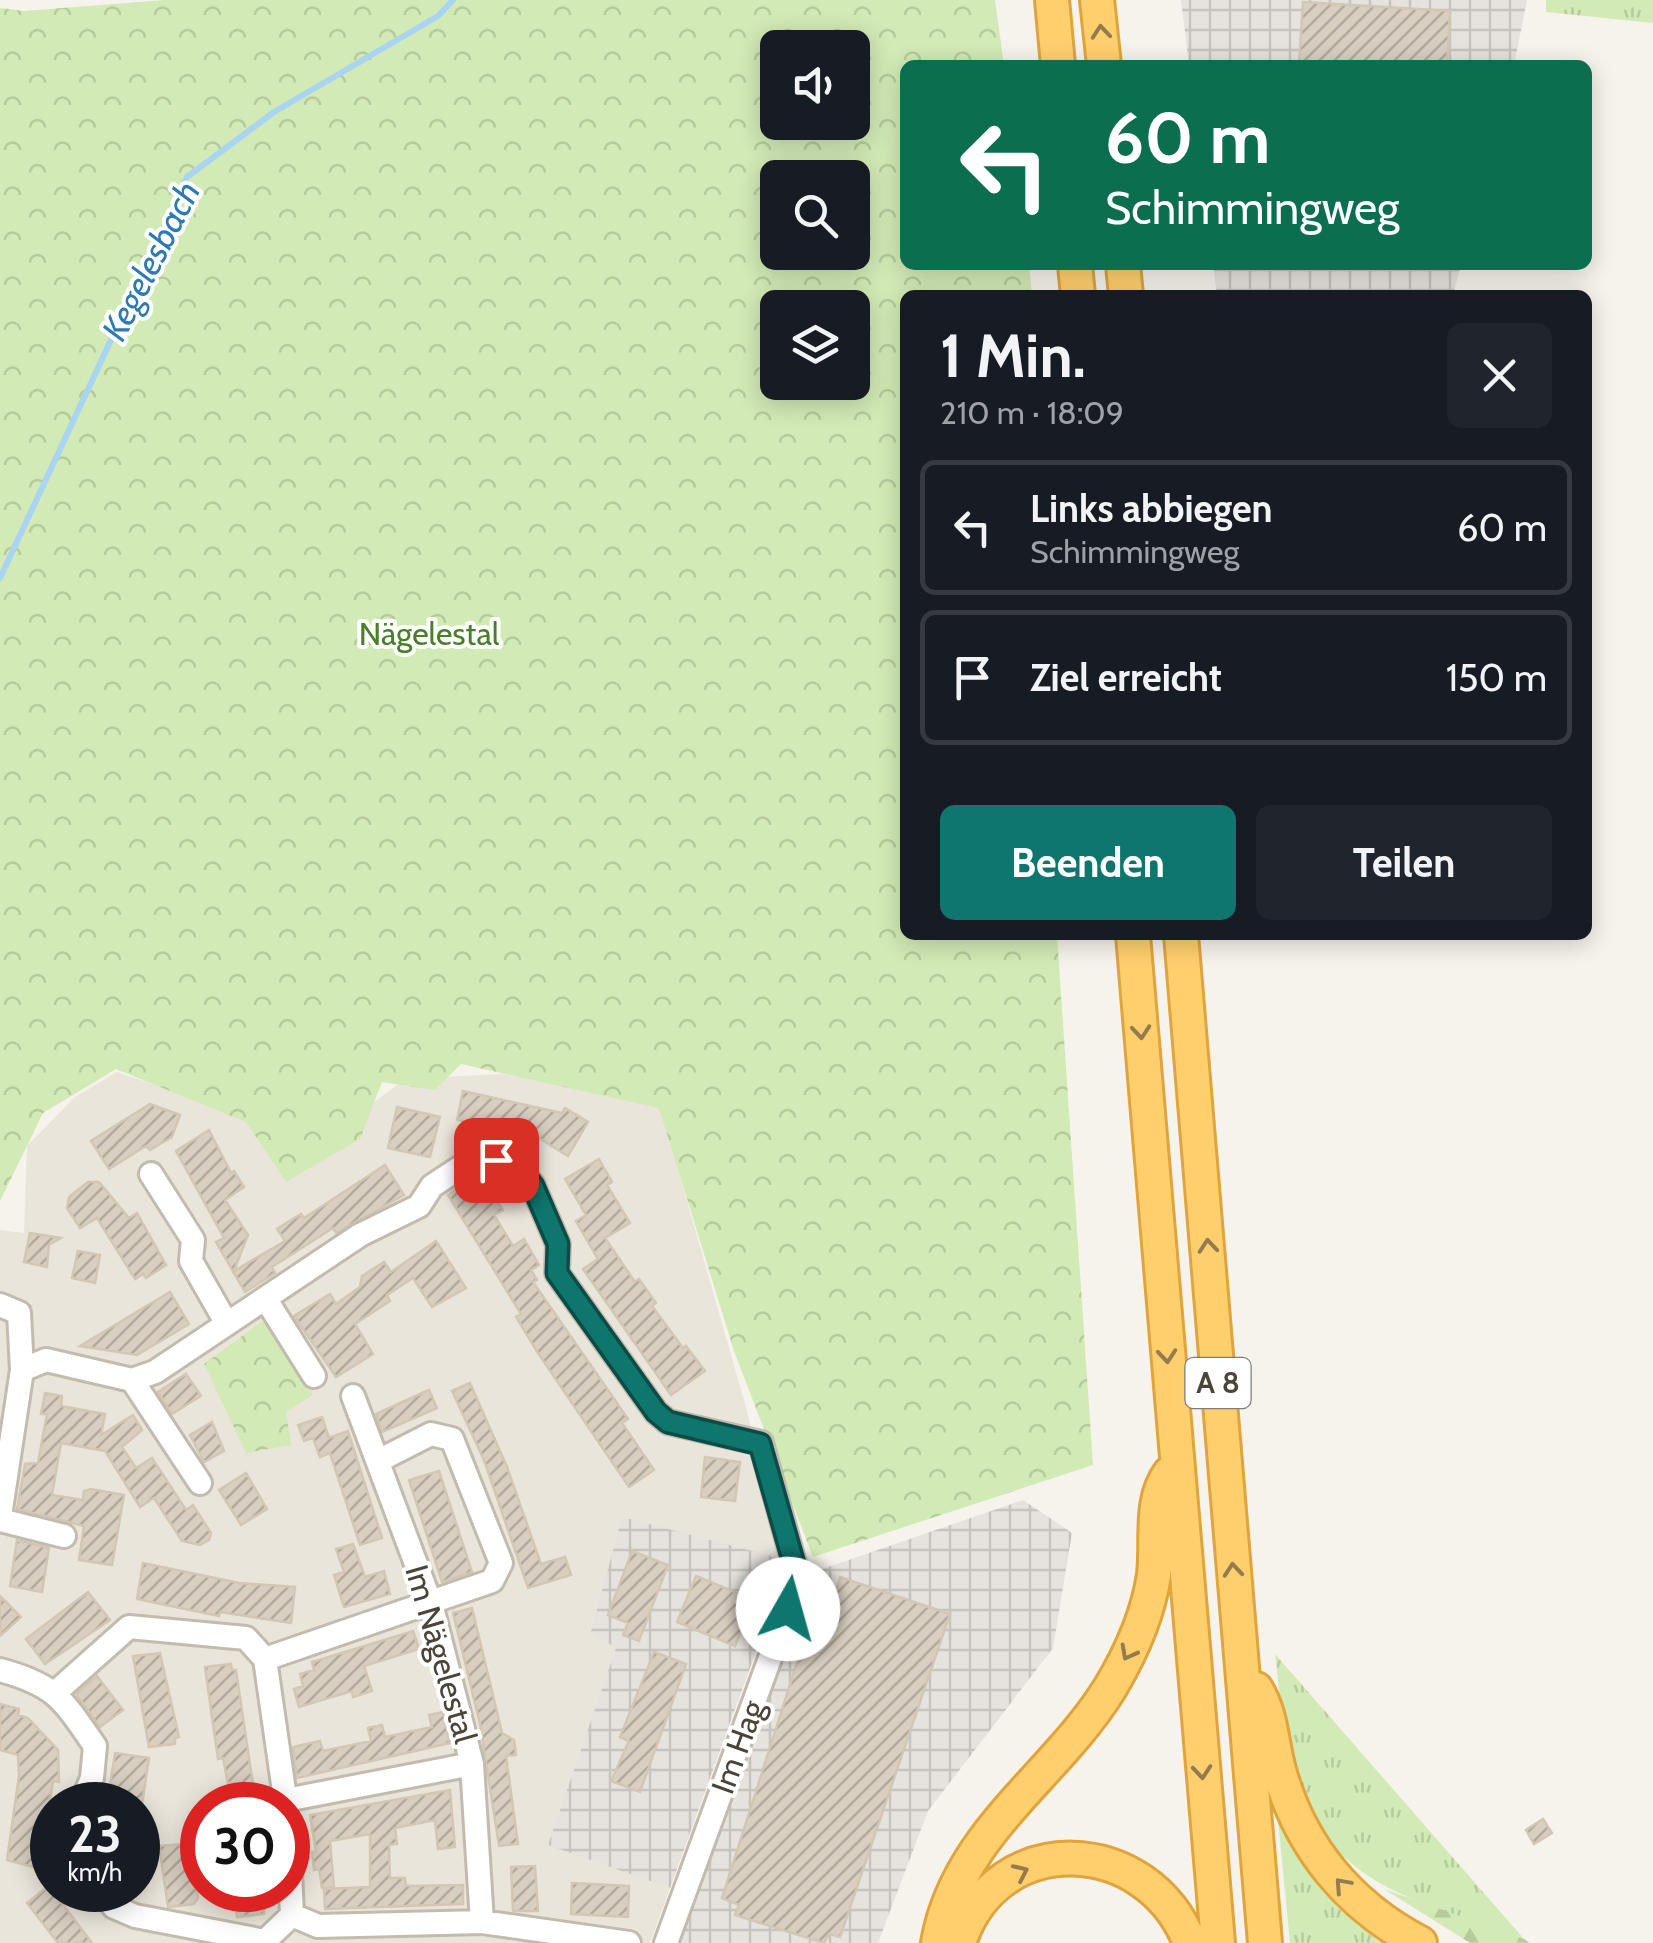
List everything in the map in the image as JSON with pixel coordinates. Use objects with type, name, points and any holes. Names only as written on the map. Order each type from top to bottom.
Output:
[{"type":"highway","points":[[1052,0],[1058,60]]},
{"type":"highway","points":[[1098,0],[1104,60]]},
{"type":"highway","name":"A 8","points":[[1133,940],[1218,1943]]},
{"type":"highway","name":"A 8","points":[[1181,940],[1265,1943]]},
{"type":"highway","points":[[938,1943],[963,1869],[995,1822],[1109,1690],[1138,1635],[1154,1575],[1158,1490],[1176,1466]]},
{"type":"highway","points":[[1241,1667],[1268,1708],[1280,1774],[1294,1814],[1316,1853],[1357,1902],[1420,1943]]},
{"type":"highway","points":[[959,1943],[978,1906],[996,1886],[1021,1870],[1070,1858],[1114,1864],[1154,1887],[1173,1908],[1190,1943]]},
{"type":"street","name":"Im Hag","points":[[268,1301],[360,1235],[420,1206],[432,1186],[470,1161],[510,1164],[521,1170],[543,1205],[558,1244],[557,1273],[656,1412],[668,1422],[719,1430],[760,1444],[798,1578],[666,1943]]},
{"type":"street","points":[[151,1174],[193,1240],[190,1261],[227,1324]]},
{"type":"street","points":[[22,1370],[46,1360],[132,1380],[154,1372],[268,1301],[314,1376]]},
{"type":"street","points":[[0,1305],[19,1313],[22,1370],[0,1518],[64,1536]]},
{"type":"street","points":[[132,1380],[200,1482]]},
{"type":"street","name":"Im Nägelestal","points":[[353,1396],[430,1604],[472,1764],[482,1922]]},
{"type":"street","points":[[265,1659],[492,1581],[501,1563],[452,1438],[431,1434],[378,1461]]},
{"type":"street","points":[[57,1691],[128,1628],[246,1638],[265,1659],[283,1782]]},
{"type":"street","points":[[0,1670],[35,1679],[57,1691],[95,1746],[90,1782]]},
{"type":"street","points":[[310,1797],[472,1764]]},
{"type":"street","points":[[127,1912],[265,1941],[292,1912]]},
{"type":"street","points":[[292,1915],[318,1926],[482,1922],[629,1943]]},
{"type":"shaded area","points":[[1181,0],[1527,0],[1515,60],[1188,60]]},
{"type":"shaded area","points":[[1214,270],[1460,270],[1454,290],[1216,290]]},
{"type":"shaded area","points":[[117,1072],[250,1117],[286,1168],[405,1079],[502,1074],[658,1099],[747,1411],[783,1559],[622,1518],[616,1648],[549,1844],[670,1888],[650,1943],[0,1943],[0,1230],[24,1233],[27,1146],[75,1097]]},
{"type":"shaded area","points":[[1023,1500],[1072,1533],[1053,1648],[928,1811],[878,1943],[674,1943],[808,1574]]},
{"type":"shaded area","points":[[622,1517],[783,1559],[786,1569],[670,1888],[548,1845],[616,1648],[591,1632]]},
{"type":"green space","name":"Nägelestal","points":[[165,0],[995,0],[1003,60],[900,60],[900,270],[1030,270],[1032,290],[900,290],[900,940],[1057,940],[1093,1465],[813,1557],[734,1351],[659,1108],[461,1064],[435,1090],[382,1082],[360,1139],[286,1182],[246,1122],[116,1069],[43,1113],[0,1201],[0,8],[24,11]]},
{"type":"green space","points":[[1546,0],[1653,0],[1653,23],[1546,12]]},
{"type":"green space","points":[[264,1320],[313,1395],[286,1412],[291,1445],[246,1453],[204,1364]]},
{"type":"green space","points":[[1275,1654],[1524,1939],[1412,1899],[1349,1862],[1324,1836],[1304,1803],[1289,1761]]},
{"type":"green space","points":[[1282,1818],[1397,1943],[1290,1943],[1278,1820]]},
{"type":"green space","points":[[1384,1889],[1524,1939],[1530,1943],[1470,1943]]},
{"type":"building","points":[[1303,2],[1450,11],[1447,60],[1299,60]]},
{"type":"building","points":[[463,1091],[562,1113],[565,1108],[588,1122],[568,1156],[532,1134],[457,1120]]},
{"type":"building","points":[[150,1104],[180,1115],[172,1137],[150,1150],[146,1146],[109,1169],[91,1141]]},
{"type":"building","points":[[397,1107],[440,1117],[430,1157],[388,1148]]},
{"type":"building","points":[[209,1130],[231,1173],[234,1171],[244,1187],[225,1200],[248,1235],[234,1271],[285,1241],[277,1229],[301,1214],[304,1218],[385,1165],[404,1195],[336,1233],[333,1228],[272,1267],[275,1273],[245,1292],[216,1242],[224,1238],[176,1151]]},
{"type":"building","points":[[599,1159],[612,1182],[607,1185],[630,1223],[605,1238],[635,1282],[639,1279],[656,1303],[652,1306],[683,1348],[686,1346],[705,1371],[671,1395],[583,1269],[598,1259],[576,1221],[586,1215],[565,1179]]},
{"type":"building","points":[[470,1180],[477,1191],[486,1185],[503,1210],[494,1215],[513,1246],[524,1239],[539,1265],[531,1270],[537,1280],[533,1282],[628,1419],[622,1423],[654,1470],[629,1487],[538,1353],[516,1317],[521,1314],[448,1195]]},
{"type":"building","points":[[88,1182],[99,1182],[129,1218],[137,1213],[166,1265],[146,1278],[143,1274],[135,1279],[97,1218],[80,1228],[67,1208],[69,1197]]},
{"type":"building","points":[[30,1233],[61,1238],[49,1245],[47,1267],[24,1262]]},
{"type":"building","points":[[436,1241],[466,1288],[432,1307],[413,1278],[387,1295],[390,1301],[355,1324],[373,1354],[336,1377],[294,1316],[330,1294],[336,1304],[360,1287],[362,1276],[384,1262],[391,1272]]},
{"type":"building","points":[[78,1251],[100,1255],[95,1283],[72,1278]]},
{"type":"building","points":[[170,1292],[189,1324],[137,1355],[80,1346]]},
{"type":"building","points":[[186,1374],[201,1396],[172,1414],[158,1392]]},
{"type":"building","points":[[470,1383],[507,1467],[541,1564],[565,1557],[571,1575],[528,1588],[484,1460],[452,1391]]},
{"type":"building","points":[[429,1390],[437,1408],[382,1432],[376,1414]]},
{"type":"building","points":[[45,1393],[62,1396],[61,1406],[105,1414],[101,1435],[133,1415],[142,1430],[122,1447],[136,1468],[152,1458],[186,1510],[193,1505],[211,1533],[209,1540],[200,1545],[182,1541],[154,1498],[140,1507],[105,1451],[61,1443],[52,1495],[83,1500],[84,1491],[91,1489],[124,1495],[112,1565],[79,1560],[84,1526],[17,1509],[25,1464],[38,1463],[47,1414],[41,1414]]},
{"type":"building","points":[[322,1417],[329,1438],[348,1431],[382,1538],[360,1545],[330,1453],[320,1457],[313,1438],[304,1441],[298,1425]]},
{"type":"building","points":[[212,1422],[224,1451],[204,1462],[190,1435]]},
{"type":"building","points":[[705,1457],[740,1462],[735,1501],[701,1497]]},
{"type":"building","points":[[439,1471],[472,1572],[442,1582],[409,1480]]},
{"type":"building","points":[[246,1473],[267,1509],[241,1525],[219,1490]]},
{"type":"building","points":[[17,1540],[49,1548],[42,1592],[10,1586]]},
{"type":"building","points":[[353,1544],[365,1577],[384,1571],[390,1594],[344,1607],[334,1575],[344,1572],[336,1549]]},
{"type":"building","points":[[632,1551],[668,1565],[639,1641],[623,1635],[628,1623],[608,1615]]},
{"type":"building","points":[[143,1563],[239,1583],[295,1587],[291,1623],[220,1612],[219,1616],[137,1599]]},
{"type":"building","points":[[696,1576],[754,1600],[735,1646],[677,1622]]},
{"type":"building","points":[[840,1577],[950,1614],[840,1937],[829,1934],[824,1943],[735,1915],[739,1905],[722,1898],[821,1587],[836,1591]]},
{"type":"building","points":[[88,1592],[110,1620],[45,1664],[26,1639]]},
{"type":"building","points":[[0,1596],[21,1617],[0,1636]]},
{"type":"building","points":[[472,1608],[502,1733],[514,1740],[516,1755],[506,1756],[518,1844],[499,1846],[480,1724],[453,1613]]},
{"type":"building","points":[[413,1631],[419,1649],[364,1666],[372,1691],[353,1697],[352,1691],[299,1707],[294,1689],[303,1686],[300,1674],[314,1670],[312,1662]]},
{"type":"building","points":[[654,1652],[686,1664],[640,1792],[611,1781],[629,1741],[620,1737]]},
{"type":"building","points":[[160,1653],[179,1737],[175,1744],[149,1747],[133,1656]]},
{"type":"building","points":[[231,1664],[232,1670],[236,1670],[253,1782],[228,1782],[223,1758],[218,1759],[205,1667]]},
{"type":"building","points":[[97,1676],[123,1710],[100,1727],[76,1694]]},
{"type":"building","points":[[0,1704],[19,1709],[18,1715],[28,1718],[58,1750],[59,1782],[30,1782],[30,1866],[7,1860],[19,1776],[18,1755],[0,1750]]},
{"type":"building","points":[[443,1712],[450,1743],[297,1778],[293,1747],[320,1741],[323,1751],[371,1741],[368,1728],[382,1725],[385,1737],[432,1727],[429,1715]]},
{"type":"building","points":[[115,1753],[149,1758],[145,1782],[111,1782]]},
{"type":"building","points":[[450,1790],[455,1847],[438,1849],[435,1820],[395,1828],[397,1844],[389,1845],[390,1878],[405,1878],[406,1886],[463,1885],[463,1904],[325,1909],[324,1889],[370,1887],[370,1834],[330,1841],[334,1887],[322,1888],[319,1869],[314,1870],[312,1852],[316,1852],[310,1815]]},
{"type":"building","points":[[1543,1819],[1552,1833],[1534,1844],[1526,1830]]},
{"type":"building","points":[[180,1844],[180,1906],[168,1907],[160,1846]]},
{"type":"building","points":[[535,1866],[538,1911],[513,1911],[511,1867]]},
{"type":"building","points":[[572,1883],[629,1886],[628,1917],[571,1914]]},
{"type":"building","points":[[34,1912],[69,1912],[92,1943],[58,1943]]},
{"type":"building","points":[[236,1912],[264,1912],[264,1914],[237,1917]]},
{"type":"waterway","name":"Kegelesbach","points":[[0,578],[187,177],[274,112],[438,16],[453,0]]},
{"type":"route","points":[[496,1160],[521,1170],[533,1186],[558,1244],[557,1273],[656,1412],[668,1422],[719,1430],[760,1444],[791,1540],[798,1578],[788,1609]]}]
